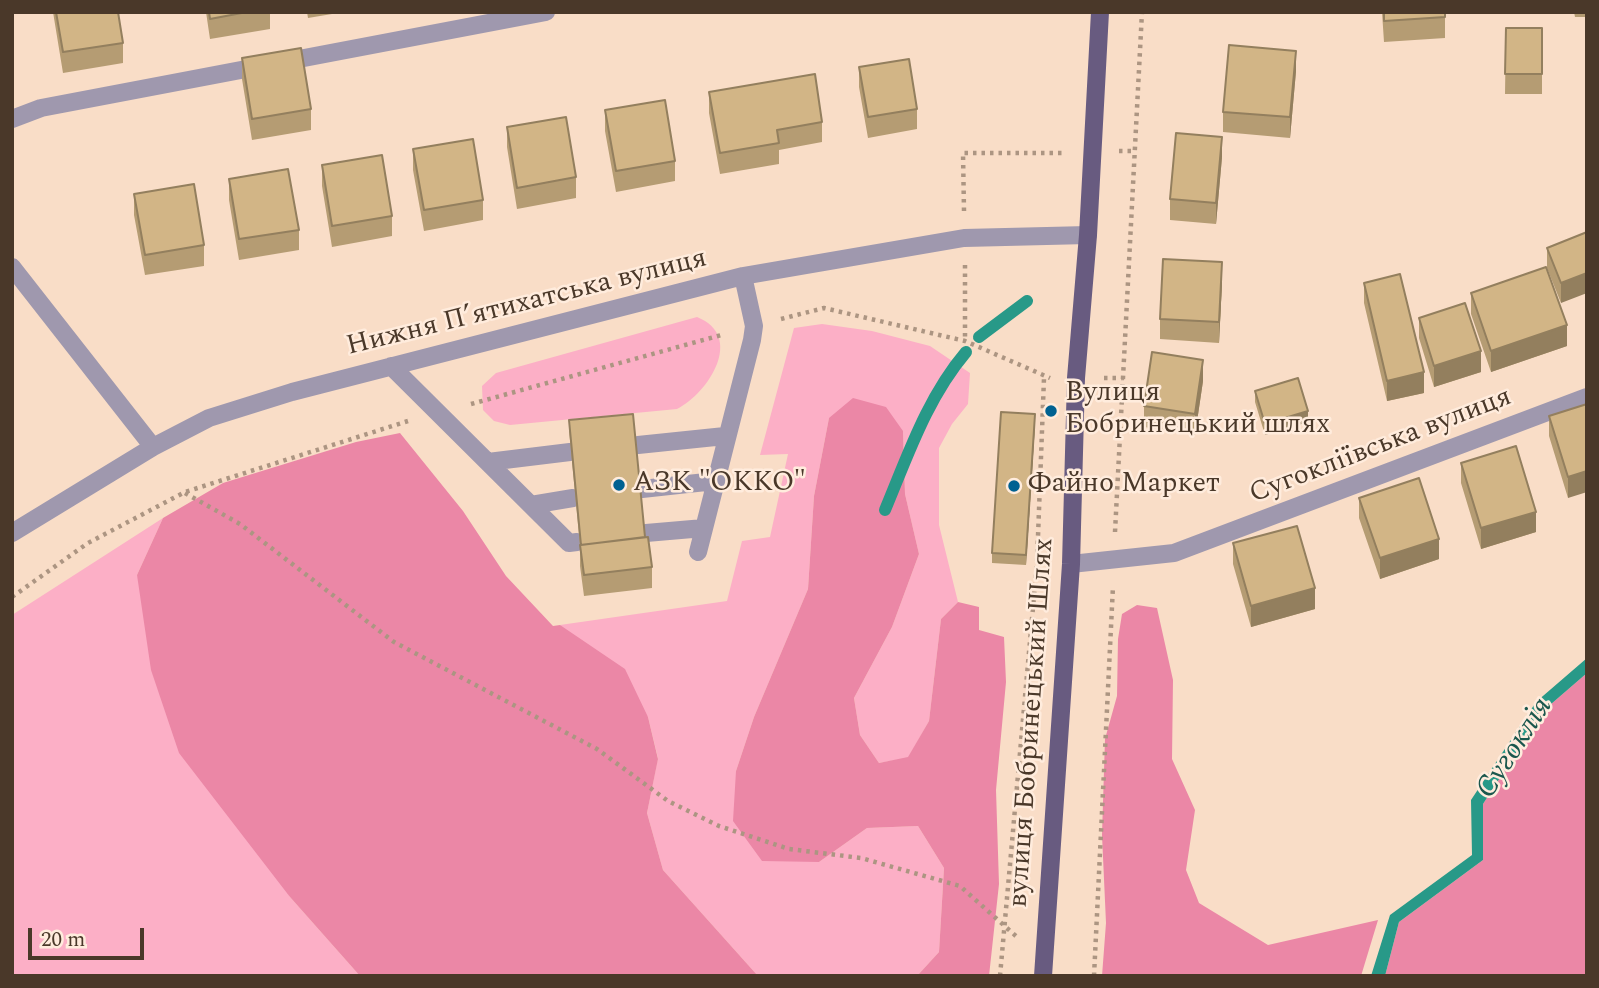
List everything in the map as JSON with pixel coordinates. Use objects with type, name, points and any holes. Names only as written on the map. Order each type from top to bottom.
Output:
[{"type":"main road","name":"вулиця Бобринецький Шлях","points":[[1044,969],[1070,564],[1076,378],[1088,236],[1100,12]]},
{"type":"street","points":[[12,119],[41,108],[546,12]]},
{"type":"street","name":"Нижня Пʼятихатська вулиця","points":[[12,533],[153,447],[209,418],[391,366],[743,276],[964,238],[1088,236]]},
{"type":"street","points":[[12,267],[153,447]]},
{"type":"street","points":[[698,552],[754,327],[743,276]]},
{"type":"street","points":[[391,366],[569,543],[578,542]]},
{"type":"street","name":"Сугокліївська вулиця","points":[[1070,564],[1174,553],[1587,397]]},
{"type":"street","points":[[638,445],[726,436]]},
{"type":"street","points":[[488,462],[570,452]]},
{"type":"street","points":[[642,489],[715,481]]},
{"type":"street","points":[[531,505],[573,498]]},
{"type":"street","points":[[646,534],[704,528]]},
{"type":"path","points":[[1094,976],[1142,12]]},
{"type":"path","points":[[965,341],[963,153],[1135,150]]},
{"type":"path","points":[[824,308],[965,341],[1044,377],[1037,563],[1000,976]]},
{"type":"path","points":[[12,597],[88,543],[185,492],[240,524],[394,642],[597,749],[667,801],[719,826],[789,849],[861,858],[960,886],[1003,924],[1044,969]]},
{"type":"shaded area","points":[[697,317],[711,326],[719,337],[717,364],[700,391],[677,409],[510,425],[494,421],[483,410],[482,386],[496,373]]},
{"type":"shaded area","points":[[822,324],[872,331],[930,346],[970,373],[968,404],[952,424],[939,448],[939,525],[958,602],[941,619],[929,721],[908,758],[879,763],[860,735],[854,698],[892,627],[919,554],[905,494],[903,431],[829,418],[814,496],[808,589],[754,717],[736,771],[819,862],[867,828],[918,826],[944,868],[939,952],[917,976],[758,976],[663,870],[647,813],[658,758],[648,717],[560,625],[727,601],[742,541],[770,537],[788,454],[760,455],[794,328]]},
{"type":"shaded area","points":[[853,398],[886,407],[903,431],[905,494],[919,554],[892,627],[854,698],[860,735],[879,763],[908,757],[929,721],[941,619],[958,602],[979,607],[979,630],[1004,637],[1006,682],[996,790],[999,884],[989,976],[917,976],[939,952],[944,868],[918,826],[867,828],[819,862],[762,861],[733,821],[736,771],[754,717],[808,589],[814,496],[829,418]]},
{"type":"shaded area","points":[[400,433],[463,511],[506,576],[553,626],[560,625],[625,669],[648,717],[658,759],[647,813],[663,870],[758,976],[360,976],[290,897],[179,753],[151,670],[137,575],[163,518],[223,483],[356,442]]},
{"type":"shaded area","points":[[163,518],[137,575],[290,897],[360,976],[12,976],[12,615]]},
{"type":"shaded area","points":[[1137,605],[1157,608],[1173,680],[1172,759],[1195,810],[1186,870],[1199,903],[1268,945],[1378,920],[1361,976],[1102,976],[1106,923],[1102,835],[1105,739],[1117,696],[1118,639],[1122,614]]},
{"type":"shaded area","points":[[1587,673],[1587,976],[1385,976],[1399,922],[1483,860],[1483,804],[1543,711]]},
{"type":"water","name":"Сугоклія","points":[[1587,658],[1587,673],[1543,711],[1483,804],[1483,860],[1399,922],[1385,976],[1371,976],[1390,915],[1472,855],[1471,800],[1536,702]]},
{"type":"building","points":[[56,12],[118,12],[123,43],[63,52]]},
{"type":"building","points":[[209,12],[247,12],[210,19]]},
{"type":"building","points":[[1384,12],[1445,12],[1445,17],[1384,21]]},
{"type":"building","points":[[1506,28],[1542,28],[1542,74],[1505,74]]},
{"type":"building","points":[[1229,45],[1296,51],[1290,117],[1223,112]]},
{"type":"building","points":[[301,48],[311,109],[252,119],[242,58]]},
{"type":"building","points":[[909,59],[917,109],[868,117],[859,67]]},
{"type":"building","points":[[815,74],[822,122],[777,130],[779,143],[720,153],[709,92]]},
{"type":"building","points":[[665,100],[675,161],[616,171],[605,110]]},
{"type":"building","points":[[566,117],[576,177],[517,188],[507,127]]},
{"type":"building","points":[[1176,133],[1222,137],[1216,203],[1170,199]]},
{"type":"building","points":[[473,139],[483,200],[424,210],[413,149]]},
{"type":"building","points":[[382,155],[392,216],[332,226],[322,165]]},
{"type":"building","points":[[288,169],[299,230],[239,239],[229,179]]},
{"type":"building","points":[[194,184],[204,245],[145,255],[134,194]]},
{"type":"building","points":[[1587,232],[1587,273],[1561,283],[1547,248]]},
{"type":"building","points":[[1163,259],[1222,262],[1219,322],[1160,319]]},
{"type":"building","points":[[1546,267],[1567,325],[1491,351],[1471,293]]},
{"type":"building","points":[[1400,274],[1424,372],[1387,381],[1364,283]]},
{"type":"building","points":[[1465,303],[1481,351],[1434,366],[1419,318]]},
{"type":"building","points":[[1152,352],[1203,360],[1195,414],[1144,406]]},
{"type":"building","points":[[1298,378],[1308,411],[1265,424],[1255,391]]},
{"type":"building","points":[[1587,404],[1587,471],[1568,477],[1549,416]]},
{"type":"building","points":[[1001,412],[1035,414],[1026,555],[992,553]]},
{"type":"building","points":[[633,414],[645,537],[581,545],[569,420]]},
{"type":"building","points":[[1516,446],[1536,512],[1481,528],[1461,463]]},
{"type":"building","points":[[1419,478],[1439,539],[1380,558],[1359,498]]},
{"type":"building","points":[[1297,526],[1315,588],[1251,606],[1233,543]]},
{"type":"building","points":[[648,537],[652,567],[584,575],[580,545]]},
{"type":"waterway","points":[[979,337],[1027,301]]},
{"type":"waterway","points":[[885,510],[929,408],[966,352]]},
{"type":"place","name":"Вулиця Бобринецький шлях","points":[[1051,411]]},
{"type":"place","name":"АЗК \"ОККО\"","points":[[619,485]]},
{"type":"place","name":"Файно Маркет","points":[[1014,486]]}]
